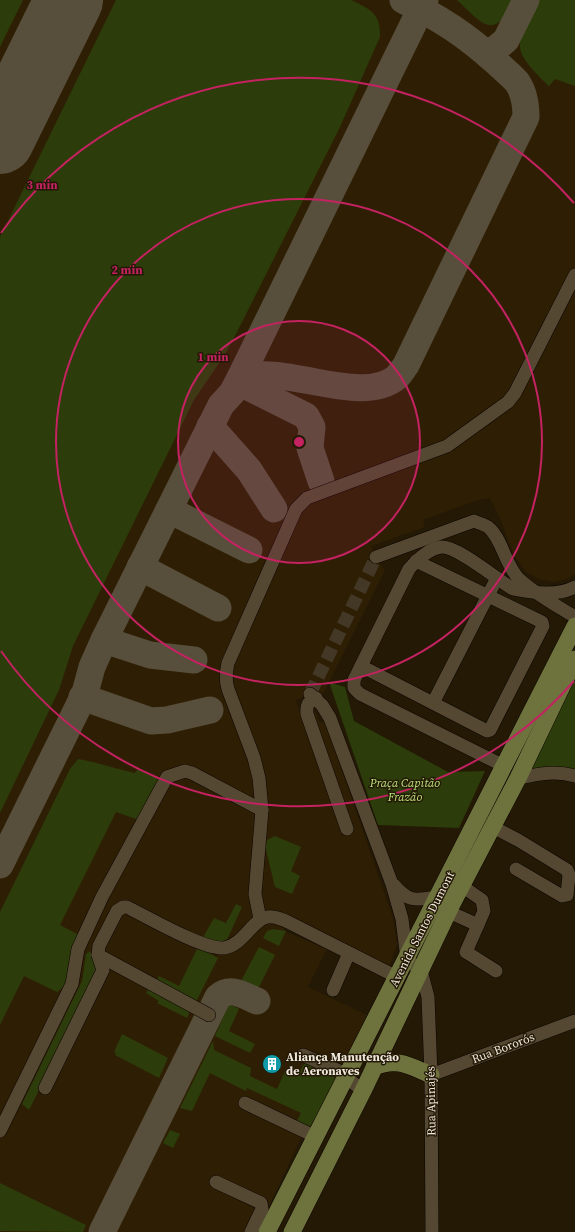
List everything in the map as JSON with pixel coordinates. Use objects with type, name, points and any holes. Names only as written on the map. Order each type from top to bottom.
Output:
[{"type":"main road","name":"Avenida Santos Dumont","points":[[292,1232],[421,971],[446,904],[504,766],[575,626]]},
{"type":"main road","name":"Avenida Santos Dumont","points":[[267,1232],[407,959],[446,904],[462,886],[518,778],[575,659]]},
{"type":"main road","points":[[374,1067],[396,1062],[409,1065],[431,1075]]},
{"type":"street","points":[[260,919],[255,894],[262,810],[259,778],[254,758],[225,681],[228,663],[296,509],[307,498],[447,446],[508,402],[516,393],[575,275]]},
{"type":"street","points":[[376,557],[474,521],[487,526],[492,532],[512,569],[519,578],[536,592],[575,617]]},
{"type":"street","points":[[504,766],[360,694],[354,688],[354,680],[407,573],[416,561],[431,551],[445,547],[459,553],[514,588],[536,592],[558,592],[575,587]]},
{"type":"street","points":[[361,666],[488,731],[524,665],[543,626],[542,622],[416,561]]},
{"type":"street","points":[[433,703],[497,578]]},
{"type":"street","points":[[347,829],[307,714],[306,708],[313,696],[330,718],[392,884],[402,919],[407,959],[421,971]]},
{"type":"street","points":[[0,1131],[72,984],[78,949],[102,897],[160,787],[167,777],[185,771],[192,773],[262,810]]},
{"type":"street","points":[[518,778],[561,772],[575,776]]},
{"type":"street","points":[[493,827],[568,870],[569,876],[567,895],[562,896],[516,869]]},
{"type":"street","points":[[392,884],[403,896],[446,904],[478,925]]},
{"type":"street","points":[[462,886],[482,900],[484,912],[466,952],[496,970]]},
{"type":"street","points":[[45,1088],[103,970],[98,954],[102,939],[118,911],[123,907],[127,907],[205,945],[223,948],[237,942],[247,935],[260,919],[268,916],[286,921],[397,977]]},
{"type":"street","points":[[333,990],[349,953]]},
{"type":"street","points":[[98,954],[209,1015]]},
{"type":"street","name":"Rua Apinajés","points":[[421,971],[428,997],[431,1075],[432,1232]]},
{"type":"street","name":"Rua Bororós","points":[[431,1075],[575,1020]]},
{"type":"street","points":[[303,1055],[339,1071],[363,1090]]},
{"type":"street","points":[[245,1103],[316,1137]]},
{"type":"street","points":[[216,1182],[261,1203],[262,1209],[251,1232]]},
{"type":"shaded area","points":[[0,0],[575,0],[575,574],[567,579],[554,582],[539,579],[526,572],[513,554],[502,523],[490,498],[478,500],[423,520],[425,527],[371,546],[380,564],[385,570],[323,694],[317,692],[296,700],[301,716],[315,711],[320,723],[325,721],[393,918],[397,944],[389,967],[286,921],[284,931],[327,949],[308,987],[367,1015],[311,1129],[302,1136],[257,1232],[0,1232]]},
{"type":"green space","points":[[0,0],[23,0],[0,47]]},
{"type":"green space","points":[[116,0],[351,0],[364,6],[373,13],[379,22],[380,37],[340,127],[236,334],[224,356],[194,400],[73,646],[59,690],[0,813],[0,237]]},
{"type":"green space","points":[[457,0],[515,0],[508,13],[501,21],[494,25],[488,25],[481,22]]},
{"type":"green space","points":[[537,0],[575,0],[575,86],[555,79],[549,86],[528,64],[522,55],[520,47],[521,38]]},
{"type":"green space","points":[[575,677],[575,772],[528,772]]},
{"type":"green space","name":"Praça Capitão Frazão","points":[[329,682],[345,687],[354,721],[448,772],[485,771],[459,828],[378,825]]},
{"type":"green space","points":[[78,759],[135,773],[138,769],[158,779],[159,782],[139,820],[116,812],[60,925],[79,935],[75,958],[70,975],[66,982],[57,992],[24,976],[0,1025],[0,912],[70,769]]},
{"type":"green space","points":[[275,836],[301,847],[291,871],[300,876],[292,894],[275,887],[265,846],[267,840]]},
{"type":"green space","points":[[236,904],[242,907],[226,942],[219,944],[202,939],[214,918],[226,923]]},
{"type":"green space","points":[[273,929],[286,931],[279,946],[263,938],[267,931]]},
{"type":"green space","points":[[198,947],[218,958],[195,1004],[156,982],[159,976],[179,986]]},
{"type":"green space","points":[[259,947],[275,955],[258,989],[241,981]]},
{"type":"green space","points":[[90,951],[98,972],[29,1110],[22,1104],[82,981],[86,954]]},
{"type":"green space","points":[[149,988],[190,1011],[187,1018],[157,1003],[159,1001],[146,993]]},
{"type":"green space","points":[[229,1004],[239,1009],[229,1031],[255,1044],[250,1053],[215,1036]]},
{"type":"green space","points":[[122,1034],[168,1058],[159,1078],[115,1055],[116,1053],[114,1052]]},
{"type":"green space","points":[[213,1041],[214,1050],[251,1068],[250,1076],[277,1089],[285,1071],[296,1077],[304,1064],[308,1062],[337,1076],[311,1129],[297,1121],[301,1113],[247,1088],[246,1091],[210,1073],[192,1111],[180,1108]]},
{"type":"green space","points":[[170,1130],[180,1134],[173,1148],[163,1143]]},
{"type":"green space","points":[[0,1183],[86,1225],[83,1232],[0,1231]]},
{"type":"taxiway","points":[[240,378],[258,375],[278,376],[343,387],[364,388],[382,385],[397,377],[406,365],[526,117],[523,94],[517,82],[512,77],[486,53],[441,20],[403,0]]},
{"type":"taxiway","points":[[0,865],[85,693],[92,667],[104,640],[221,405],[232,393],[240,378],[425,0]]},
{"type":"taxiway","points":[[488,55],[506,40],[526,0]]},
{"type":"taxiway","points":[[238,382],[306,416],[312,427],[310,448],[321,481]]},
{"type":"taxiway","points":[[210,426],[249,470],[274,509]]},
{"type":"taxiway","points":[[169,510],[249,550]]},
{"type":"taxiway","points":[[140,567],[218,608]]},
{"type":"taxiway","points":[[104,640],[150,655],[194,660]]},
{"type":"taxiway","points":[[82,697],[151,721],[167,720],[210,710]]},
{"type":"taxiway","points":[[102,1232],[218,997],[228,992],[232,992],[242,994],[257,1001]]},
{"type":"runway","points":[[0,140],[69,0]]},
{"type":"tunnel","points":[[310,694],[376,557]]},
{"type":"place","name":"Aliança Manutenção de Aeronaves","points":[[272,1064]]}]
